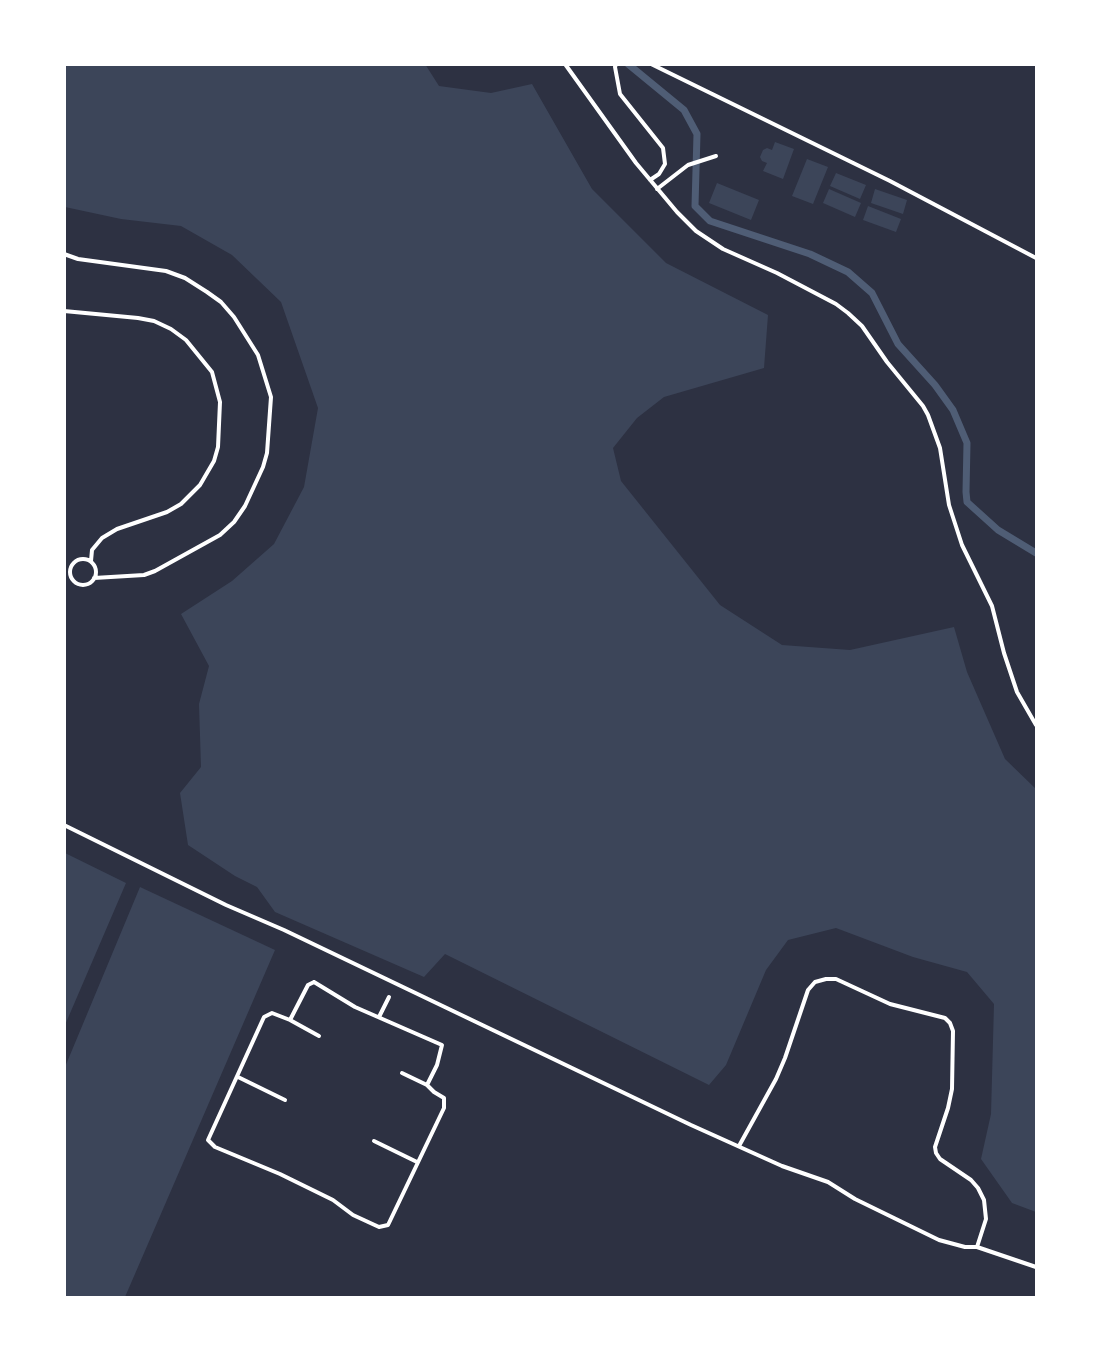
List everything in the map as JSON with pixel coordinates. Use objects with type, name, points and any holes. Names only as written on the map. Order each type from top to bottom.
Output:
[{"type":"street","points":[[565,64],[600,115],[657,189],[704,237],[723,249],[818,294],[848,313],[862,326],[887,362],[923,406],[940,447],[949,506],[962,545],[992,606],[1017,693],[1036,725]]},
{"type":"street","points":[[651,64],[890,181],[1036,258]]},
{"type":"street","points":[[615,66],[620,94],[663,148],[665,164],[659,174],[650,180]]},
{"type":"street","points":[[657,189],[688,165],[716,156]]},
{"type":"street","points":[[64,254],[78,259],[166,271],[185,278],[207,292],[234,317],[258,354],[271,397],[267,453],[263,467],[245,506],[234,522],[220,535],[144,575],[94,578],[85,585],[77,584],[71,578],[70,570],[74,562],[82,558],[91,561],[95,567],[94,578]]},
{"type":"street","points":[[64,311],[138,318],[171,328],[186,340],[212,372],[220,402],[221,425],[218,447],[214,461],[200,485],[181,504],[167,512],[117,529],[102,538],[92,550],[91,561]]},
{"type":"street","points":[[64,581],[71,578]]},
{"type":"street","points":[[64,825],[226,905],[284,930],[738,1146],[782,1166],[828,1182],[855,1199],[939,1240],[965,1247],[977,1247],[1036,1267]]},
{"type":"street","points":[[738,1146],[776,1079],[808,990],[815,982],[826,979],[836,980],[890,1004],[945,1018],[953,1031],[951,1089],[948,1108],[935,1147],[940,1159],[971,1180],[984,1200],[986,1219],[977,1247]]},
{"type":"street","points":[[290,1020],[308,985],[314,982],[355,1007],[442,1046],[437,1065],[427,1085]]},
{"type":"street","points":[[379,1017],[389,997]]},
{"type":"street","points":[[319,1036],[272,1013],[264,1017],[208,1140],[240,1158],[333,1200],[353,1215],[379,1227],[388,1225],[444,1108],[444,1098],[427,1085],[402,1074]]},
{"type":"street","points":[[238,1077],[285,1100]]},
{"type":"street","points":[[374,1141],[417,1162]]},
{"type":"shaded area","points":[[68,64],[425,64],[439,86],[491,93],[532,84],[592,189],[666,263],[768,315],[764,368],[664,397],[637,418],[613,448],[621,481],[720,605],[782,645],[850,650],[954,627],[967,672],[1005,759],[1036,789],[1036,1212],[1012,1203],[981,1159],[991,1114],[994,1004],[967,972],[913,957],[836,928],[788,940],[766,970],[726,1065],[709,1085],[445,954],[424,977],[275,912],[257,887],[235,876],[188,845],[180,793],[201,767],[199,704],[209,666],[181,614],[232,581],[274,544],[304,487],[318,408],[281,302],[232,255],[181,226],[121,219],[65,207],[64,69]]},
{"type":"shaded area","points":[[775,142],[794,149],[783,179],[763,171],[767,163],[760,157],[763,150],[767,148],[772,150]]},
{"type":"shaded area","points":[[807,159],[828,167],[813,204],[792,196]]},
{"type":"shaded area","points":[[836,173],[866,185],[860,199],[830,186]]},
{"type":"shaded area","points":[[717,183],[759,200],[751,220],[709,203]]},
{"type":"shaded area","points":[[829,189],[861,203],[855,217],[823,203]]},
{"type":"shaded area","points":[[875,189],[907,200],[903,214],[871,203]]},
{"type":"shaded area","points":[[868,206],[901,219],[896,232],[863,220]]},
{"type":"shaded area","points":[[65,853],[126,883],[65,1025]]},
{"type":"shaded area","points":[[140,887],[275,950],[125,1297],[65,1297],[65,1067]]},
{"type":"waterway","points":[[628,64],[684,110],[697,134],[695,206],[710,221],[810,254],[848,272],[872,293],[898,344],[935,385],[953,410],[967,443],[967,502],[998,530],[1036,553]]}]
